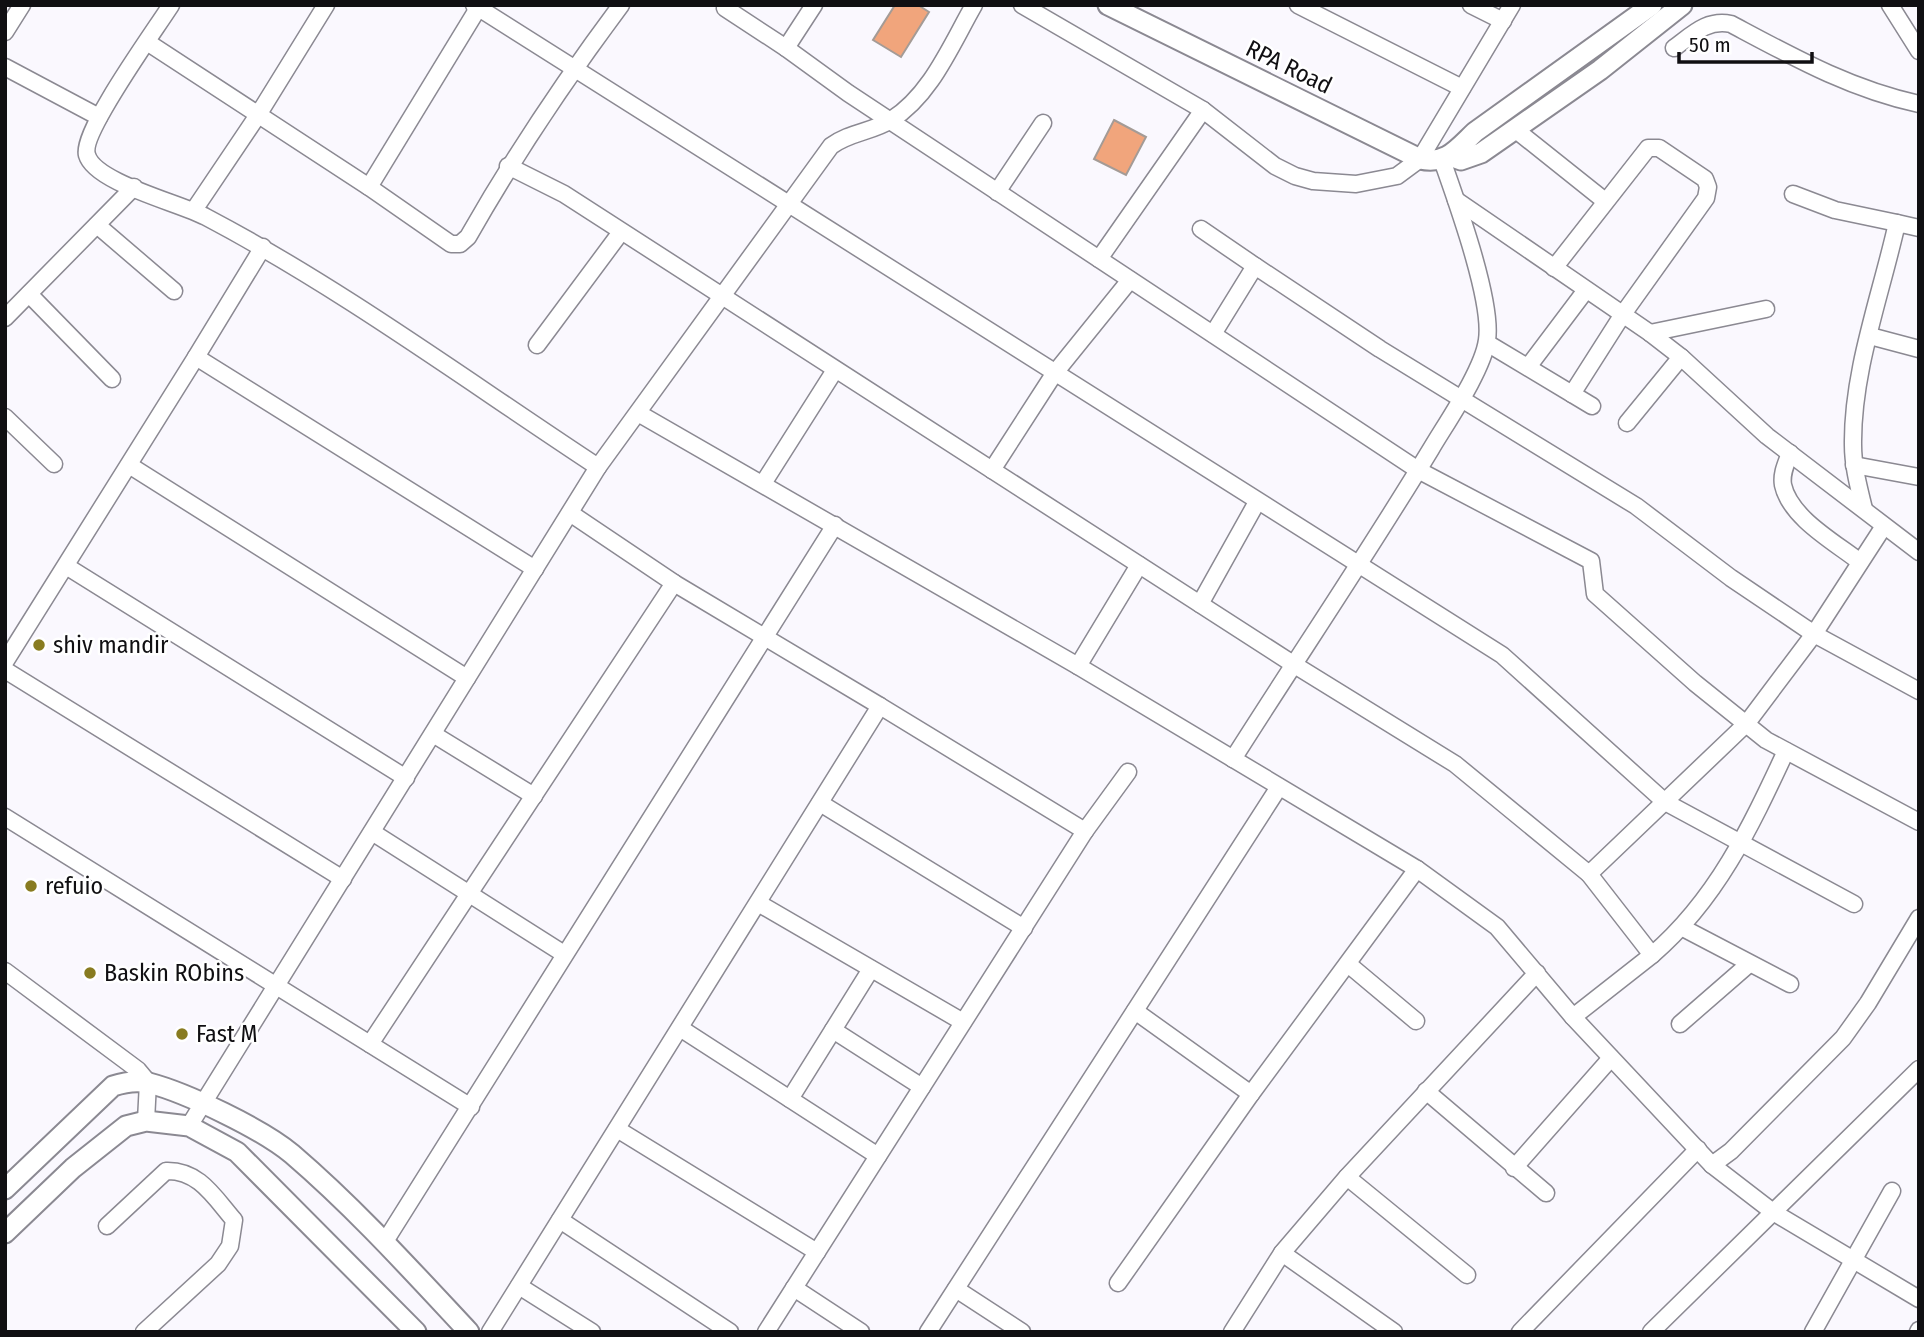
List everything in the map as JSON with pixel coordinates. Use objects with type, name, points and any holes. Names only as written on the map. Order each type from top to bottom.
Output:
[{"type":"street","points":[[5,32],[22,5]]},
{"type":"street","points":[[172,5],[99,117],[86,143],[87,157],[111,179],[194,210],[264,247],[598,467]]},
{"type":"street","points":[[194,210],[258,115],[326,5]]},
{"type":"street","points":[[147,42],[452,244],[460,244],[468,237],[508,166],[621,5]]},
{"type":"street","points":[[786,48],[814,5]]},
{"type":"street","points":[[189,1126],[598,467],[831,146],[843,137],[890,121],[917,100],[974,5]]},
{"type":"street","points":[[1022,5],[1203,110],[1275,166],[1313,181],[1356,184],[1397,176],[1420,159],[1512,5]]},
{"type":"street","name":"RPA Road","points":[[1108,5],[1420,159],[1461,160],[1516,130],[1600,70],[1682,5]]},
{"type":"street","points":[[1298,5],[1462,88]]},
{"type":"street","points":[[1471,5],[1503,21]]},
{"type":"street","points":[[1233,759],[1462,398],[1487,343],[1488,325],[1482,294],[1446,158],[1475,132],[1652,5]]},
{"type":"street","points":[[1890,5],[1919,51]]},
{"type":"street","points":[[369,187],[478,6],[573,70],[1502,655],[1665,802],[1854,904]]},
{"type":"street","points":[[725,8],[890,121],[1418,470],[1591,561],[1595,594],[1695,683],[1786,751],[1919,822]]},
{"type":"street","points":[[1674,48],[1710,23],[1731,24],[1829,76],[1885,96],[1919,104]]},
{"type":"street","points":[[5,67],[99,117]]},
{"type":"street","points":[[1098,259],[1203,110]]},
{"type":"street","points":[[997,192],[1044,123]]},
{"type":"street","points":[[1516,130],[1605,201]]},
{"type":"street","points":[[1554,268],[1648,148],[1658,148],[1705,179],[1708,187],[1706,198],[1623,314],[1572,394]]},
{"type":"street","points":[[508,166],[564,194],[1293,664],[1455,764],[1589,874],[1652,955]]},
{"type":"street","points":[[5,318],[134,187]]},
{"type":"street","points":[[1793,194],[1835,209],[1919,228]]},
{"type":"street","points":[[1456,201],[1650,333],[1790,453],[1919,552]]},
{"type":"street","points":[[1864,509],[1854,465],[1853,443],[1861,373],[1897,223]]},
{"type":"street","points":[[97,225],[174,291]]},
{"type":"street","points":[[1201,229],[1380,349],[1636,506],[1731,578],[1814,634],[1919,691]]},
{"type":"street","points":[[537,345],[621,232]]},
{"type":"street","points":[[5,662],[264,247]]},
{"type":"street","points":[[1213,334],[1255,266]]},
{"type":"street","points":[[992,470],[1054,374],[1130,280]]},
{"type":"street","points":[[1528,368],[1586,290]]},
{"type":"street","points":[[29,294],[111,379]]},
{"type":"street","points":[[1650,333],[1766,309]]},
{"type":"street","points":[[1870,336],[1919,349]]},
{"type":"street","points":[[1487,343],[1591,406]]},
{"type":"street","points":[[196,357],[535,569]]},
{"type":"street","points":[[1627,423],[1681,357]]},
{"type":"street","points":[[764,482],[835,370]]},
{"type":"street","points":[[638,412],[764,482],[1078,666],[1417,869],[1497,927],[1573,1017],[1712,1165],[1773,1212],[1919,1299]]},
{"type":"street","points":[[5,417],[54,464]]},
{"type":"street","points":[[1790,453],[1783,471],[1783,484],[1789,499],[1804,516],[1860,562]]},
{"type":"street","points":[[129,465],[467,678]]},
{"type":"street","points":[[1854,465],[1919,477]]},
{"type":"street","points":[[1200,604],[1257,502]]},
{"type":"street","points":[[570,513],[764,640],[880,706],[1085,831]]},
{"type":"street","points":[[384,1243],[835,525]]},
{"type":"street","points":[[1589,874],[1746,723],[1814,634],[1884,526]]},
{"type":"street","points":[[1078,666],[1139,565]]},
{"type":"street","points":[[66,566],[406,778]]},
{"type":"street","points":[[370,1044],[674,583]]},
{"type":"street","points":[[5,670],[343,879]]},
{"type":"street","points":[[490,1332],[880,706]]},
{"type":"street","points":[[433,734],[534,796]]},
{"type":"street","points":[[1573,1017],[1684,928],[1742,845],[1786,751]]},
{"type":"street","points":[[766,1332],[1085,831],[1128,772]]},
{"type":"street","points":[[928,1332],[1279,788]]},
{"type":"street","points":[[820,803],[1024,928]]},
{"type":"street","points":[[5,817],[471,1107]]},
{"type":"street","points":[[372,832],[564,954]]},
{"type":"street","points":[[1118,1283],[1251,1094],[1417,869]]},
{"type":"street","points":[[758,903],[963,1022]]},
{"type":"street","points":[[1712,1165],[1731,1151],[1843,1038],[1868,1003],[1919,918]]},
{"type":"street","points":[[1684,928],[1790,984]]},
{"type":"street","points":[[1348,964],[1416,1021]]},
{"type":"street","points":[[1681,1024],[1749,964]]},
{"type":"street","points":[[790,1099],[871,969]]},
{"type":"street","points":[[5,971],[117,1052],[148,1082],[146,1121]]},
{"type":"street","points":[[1232,1332],[1282,1253],[1347,1177],[1537,973]]},
{"type":"street","points":[[1135,1011],[1251,1094]]},
{"type":"street","points":[[680,1028],[878,1156]]},
{"type":"street","points":[[833,1030],[922,1087]]},
{"type":"street","points":[[1514,1168],[1611,1058]]},
{"type":"street","points":[[1651,1332],[1919,1069]]},
{"type":"street","points":[[5,1189],[113,1086],[131,1081],[148,1082],[204,1102],[290,1152],[384,1243],[469,1332]]},
{"type":"street","points":[[1426,1091],[1546,1193]]},
{"type":"street","points":[[5,1233],[73,1168],[126,1126],[146,1121],[189,1126],[237,1152],[416,1332]]},
{"type":"street","points":[[617,1129],[817,1252]]},
{"type":"street","points":[[1520,1332],[1698,1149]]},
{"type":"street","points":[[107,1226],[166,1171],[181,1171],[194,1176],[234,1220],[230,1246],[218,1264],[144,1332]]},
{"type":"street","points":[[1347,1177],[1467,1275]]},
{"type":"street","points":[[1813,1332],[1892,1191]]},
{"type":"street","points":[[560,1220],[730,1332]]},
{"type":"street","points":[[1282,1253],[1372,1326],[1394,1332]]},
{"type":"street","points":[[519,1286],[592,1332]]},
{"type":"street","points":[[794,1288],[861,1332]]},
{"type":"street","points":[[956,1289],[1022,1332]]},
{"type":"building","points":[[895,5],[918,5],[929,12],[901,57],[873,40]]},
{"type":"building","points":[[1114,120],[1146,137],[1126,175],[1094,159]]},
{"type":"place","name":"shiv mandir","points":[[39,645]]},
{"type":"place","name":"refuio","points":[[31,886]]},
{"type":"place","name":"Baskin RObins","points":[[90,973]]},
{"type":"place","name":"Fast M","points":[[182,1034]]}]
